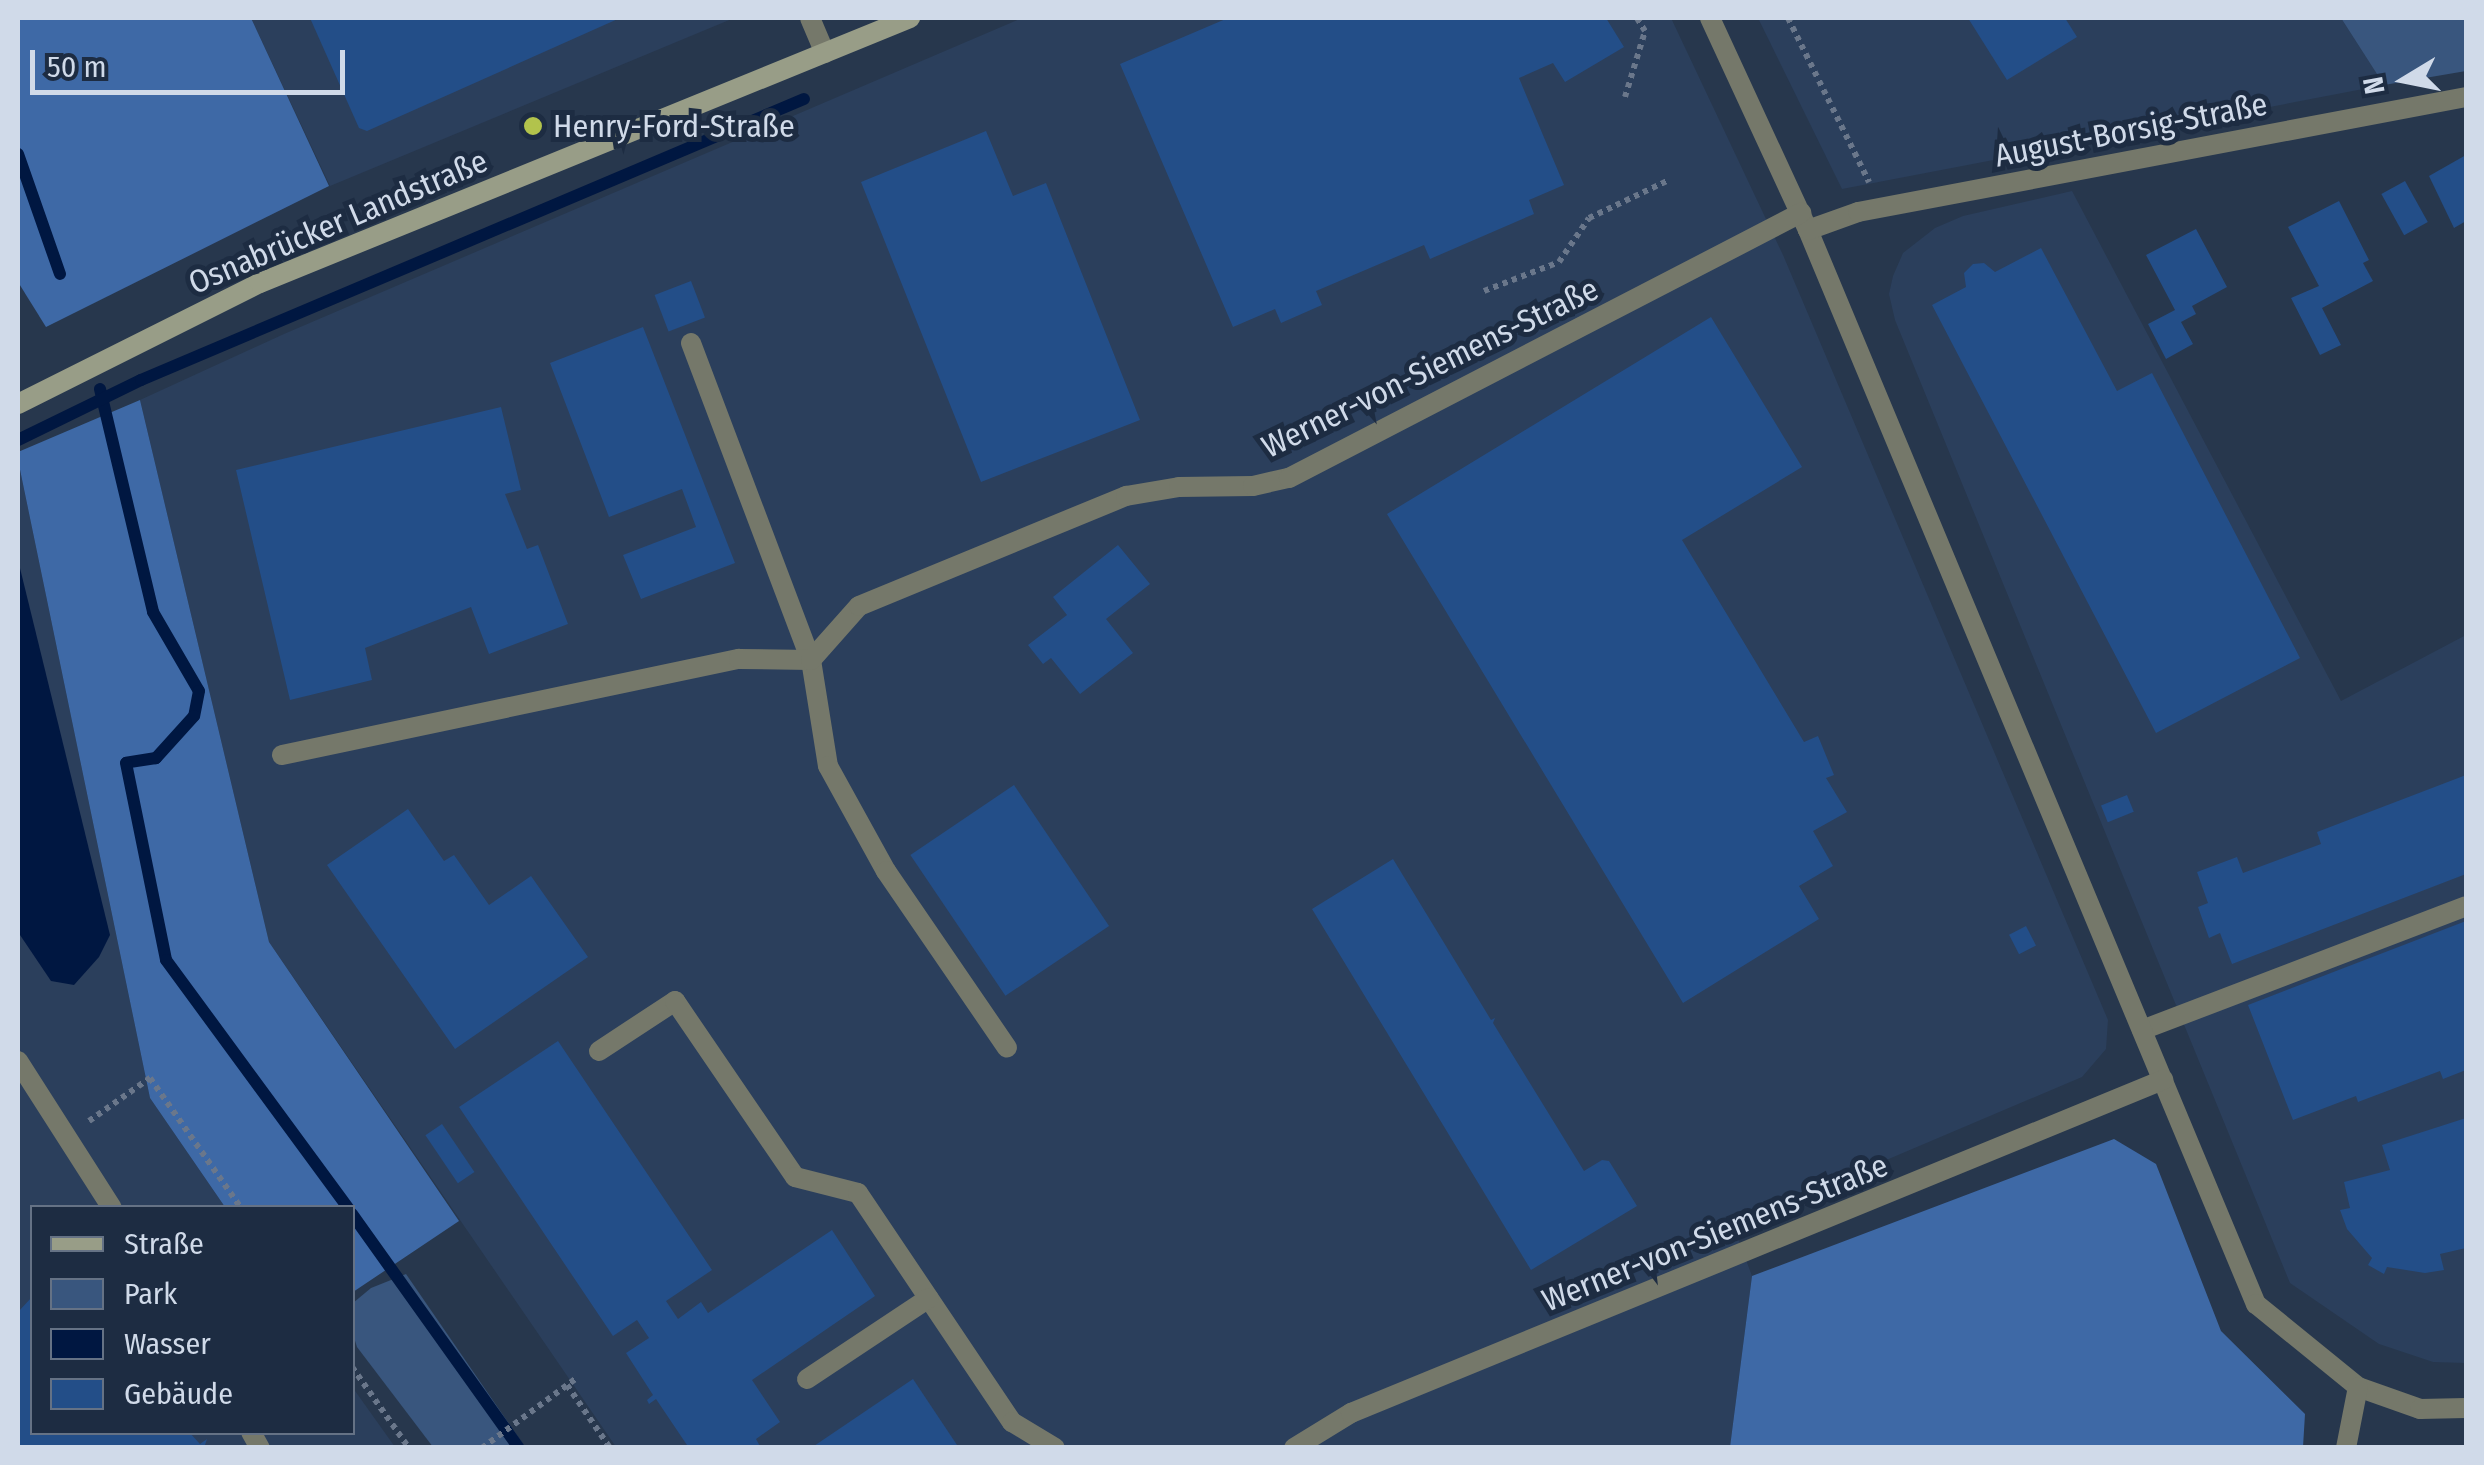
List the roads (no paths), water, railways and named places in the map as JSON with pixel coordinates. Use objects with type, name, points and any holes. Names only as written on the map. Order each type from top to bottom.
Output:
[{"type":"street","points":[[810,18],[825,53]]},
{"type":"street","name":"Osnabrücker Landstraße","points":[[18,404],[260,283],[910,18]]},
{"type":"street","points":[[1710,18],[1804,221],[2256,1304],[2358,1387],[2420,1408],[2466,1408]]},
{"type":"street","name":"August-Borsig-Straße","points":[[1804,221],[2466,98]]},
{"type":"street","name":"Werner-von-Siemens-Straße","points":[[811,660],[858,606],[1126,496],[1179,487],[1252,486],[1289,478],[1804,221]]},
{"type":"street","points":[[691,343],[811,660],[828,766],[886,871],[1008,1048]]},
{"type":"street","points":[[282,755],[740,659],[811,660]]},
{"type":"street","points":[[2142,1030],[2466,906]]},
{"type":"street","points":[[599,1051],[675,1001],[795,1177],[858,1194],[1012,1422],[1054,1448]]},
{"type":"street","points":[[18,1061],[110,1205]]},
{"type":"street","name":"Werner-von-Siemens-Straße","points":[[1294,1448],[1352,1413],[2163,1080]]},
{"type":"street","points":[[807,1379],[929,1298]]},
{"type":"street","points":[[2346,1448],[2358,1387]]},
{"type":"water","points":[[18,560],[110,935],[99,957],[74,985],[51,981],[18,932]]},
{"type":"waterway","points":[[18,440],[141,380],[804,99]]},
{"type":"waterway","points":[[18,154],[60,274]]},
{"type":"waterway","points":[[100,389],[153,612],[199,691],[194,716],[156,758],[126,763],[166,960],[346,1205]]},
{"type":"waterway","points":[[355,1218],[519,1448]]},
{"type":"place","name":"Henry-Ford-Straße","points":[[533,126]]}]
